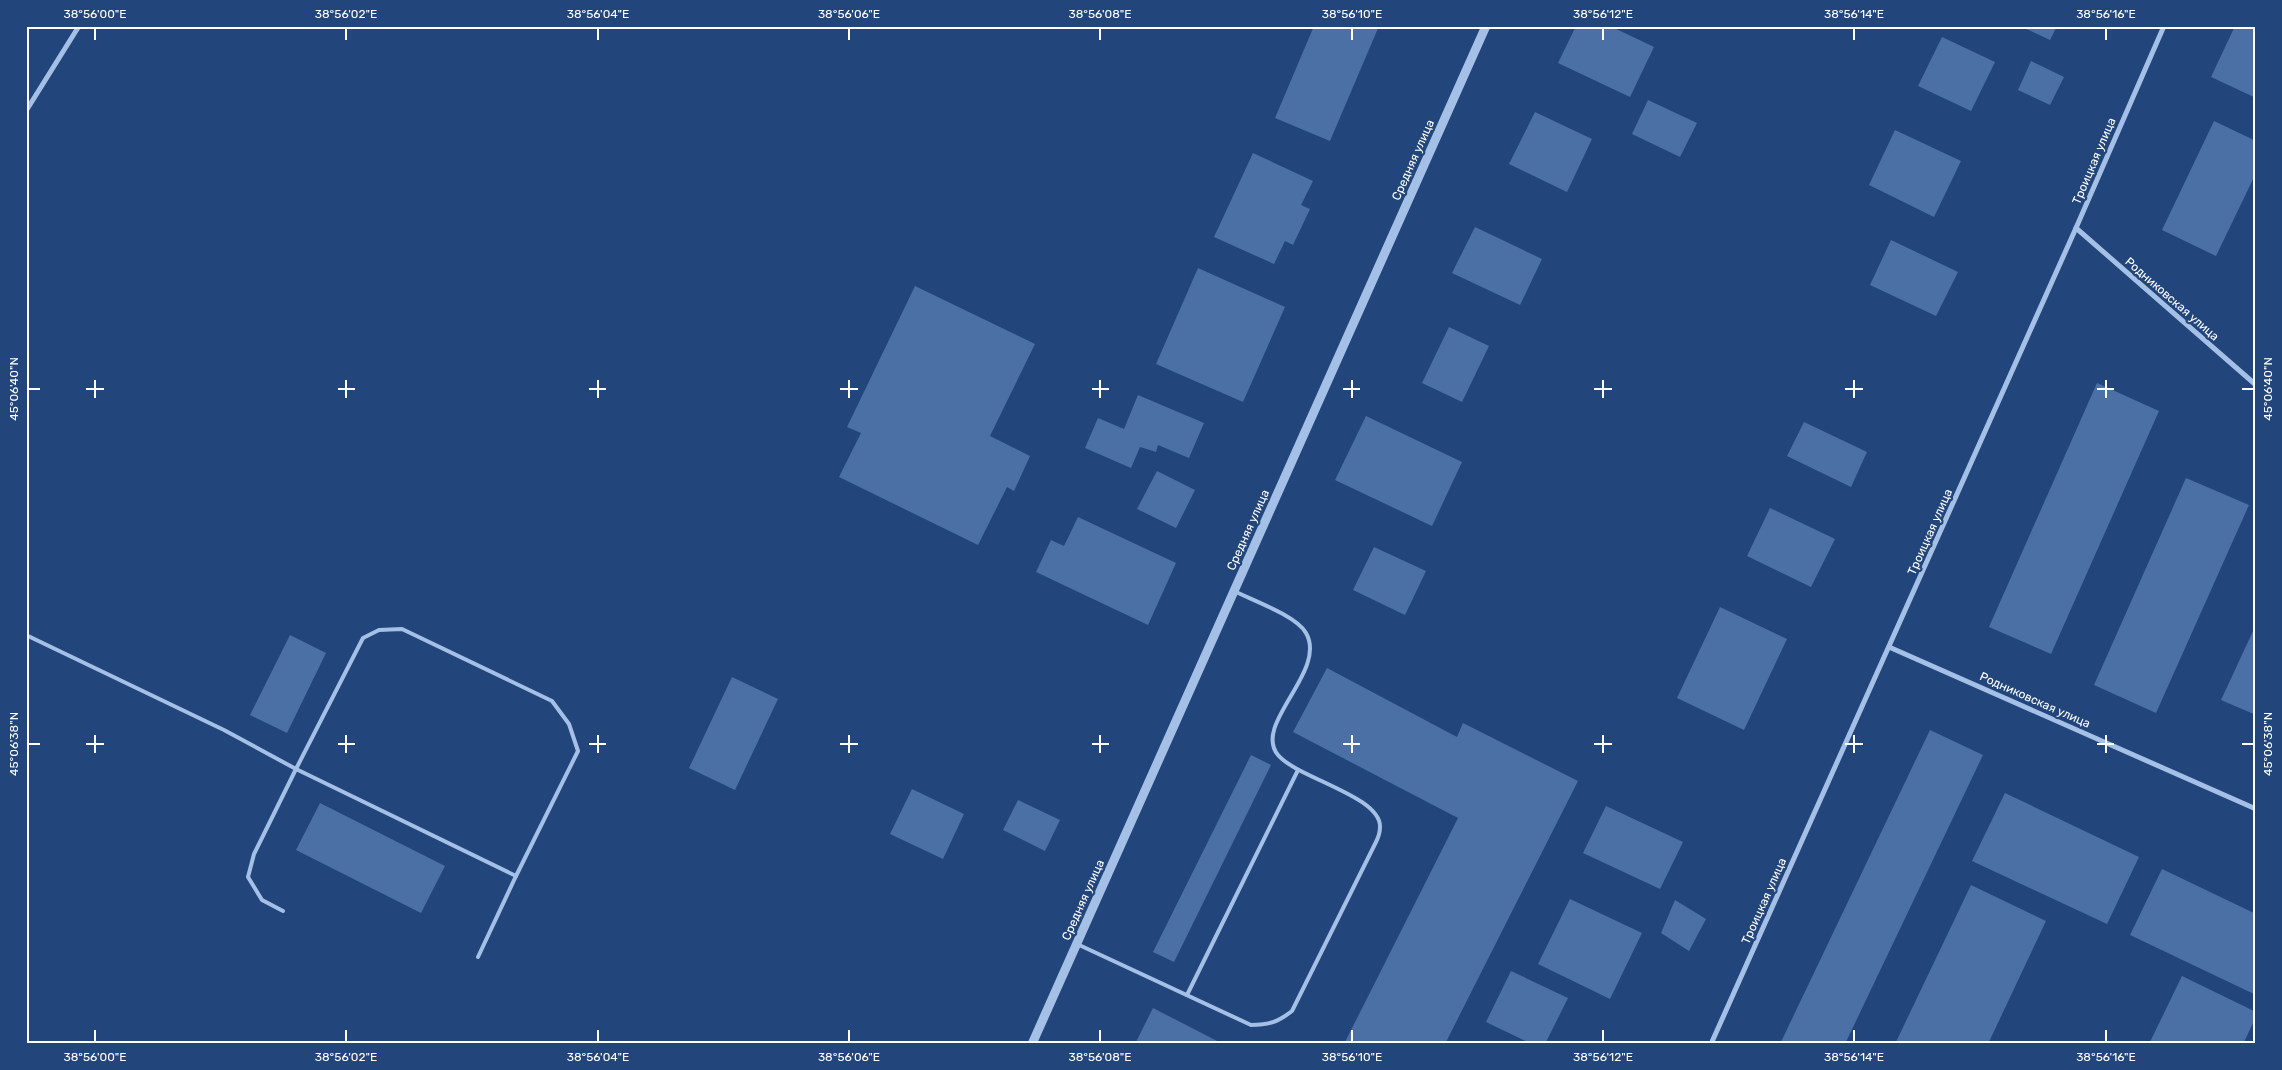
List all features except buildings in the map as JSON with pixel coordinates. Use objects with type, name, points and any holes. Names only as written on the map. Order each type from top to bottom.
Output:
[{"type":"street","points":[[26,110],[79,26]]},
{"type":"street","name":"Средняя улица","points":[[1032,1044],[1486,26]]},
{"type":"street","name":"Троицкая улица","points":[[1711,1044],[2076,228],[2164,26]]},
{"type":"street","name":"Родниковская улица","points":[[2076,228],[2256,385]]},
{"type":"street","name":"Родниковская улица","points":[[1889,646],[2256,809]]},
{"type":"lane","points":[[1077,944],[1251,1025],[1266,1025],[1280,1021],[1292,1011],[1372,851],[1380,827],[1376,814],[1365,804],[1298,770],[1278,755],[1273,744],[1274,729],[1307,666],[1310,647],[1306,632],[1292,620],[1234,591]]},
{"type":"lane","points":[[283,911],[262,900],[248,877],[254,854],[363,638],[379,630],[402,629],[552,702],[569,724],[578,751],[478,957]]},
{"type":"lane","points":[[26,635],[224,730],[296,768],[516,876]]},
{"type":"lane","points":[[1187,995],[1298,770]]}]
